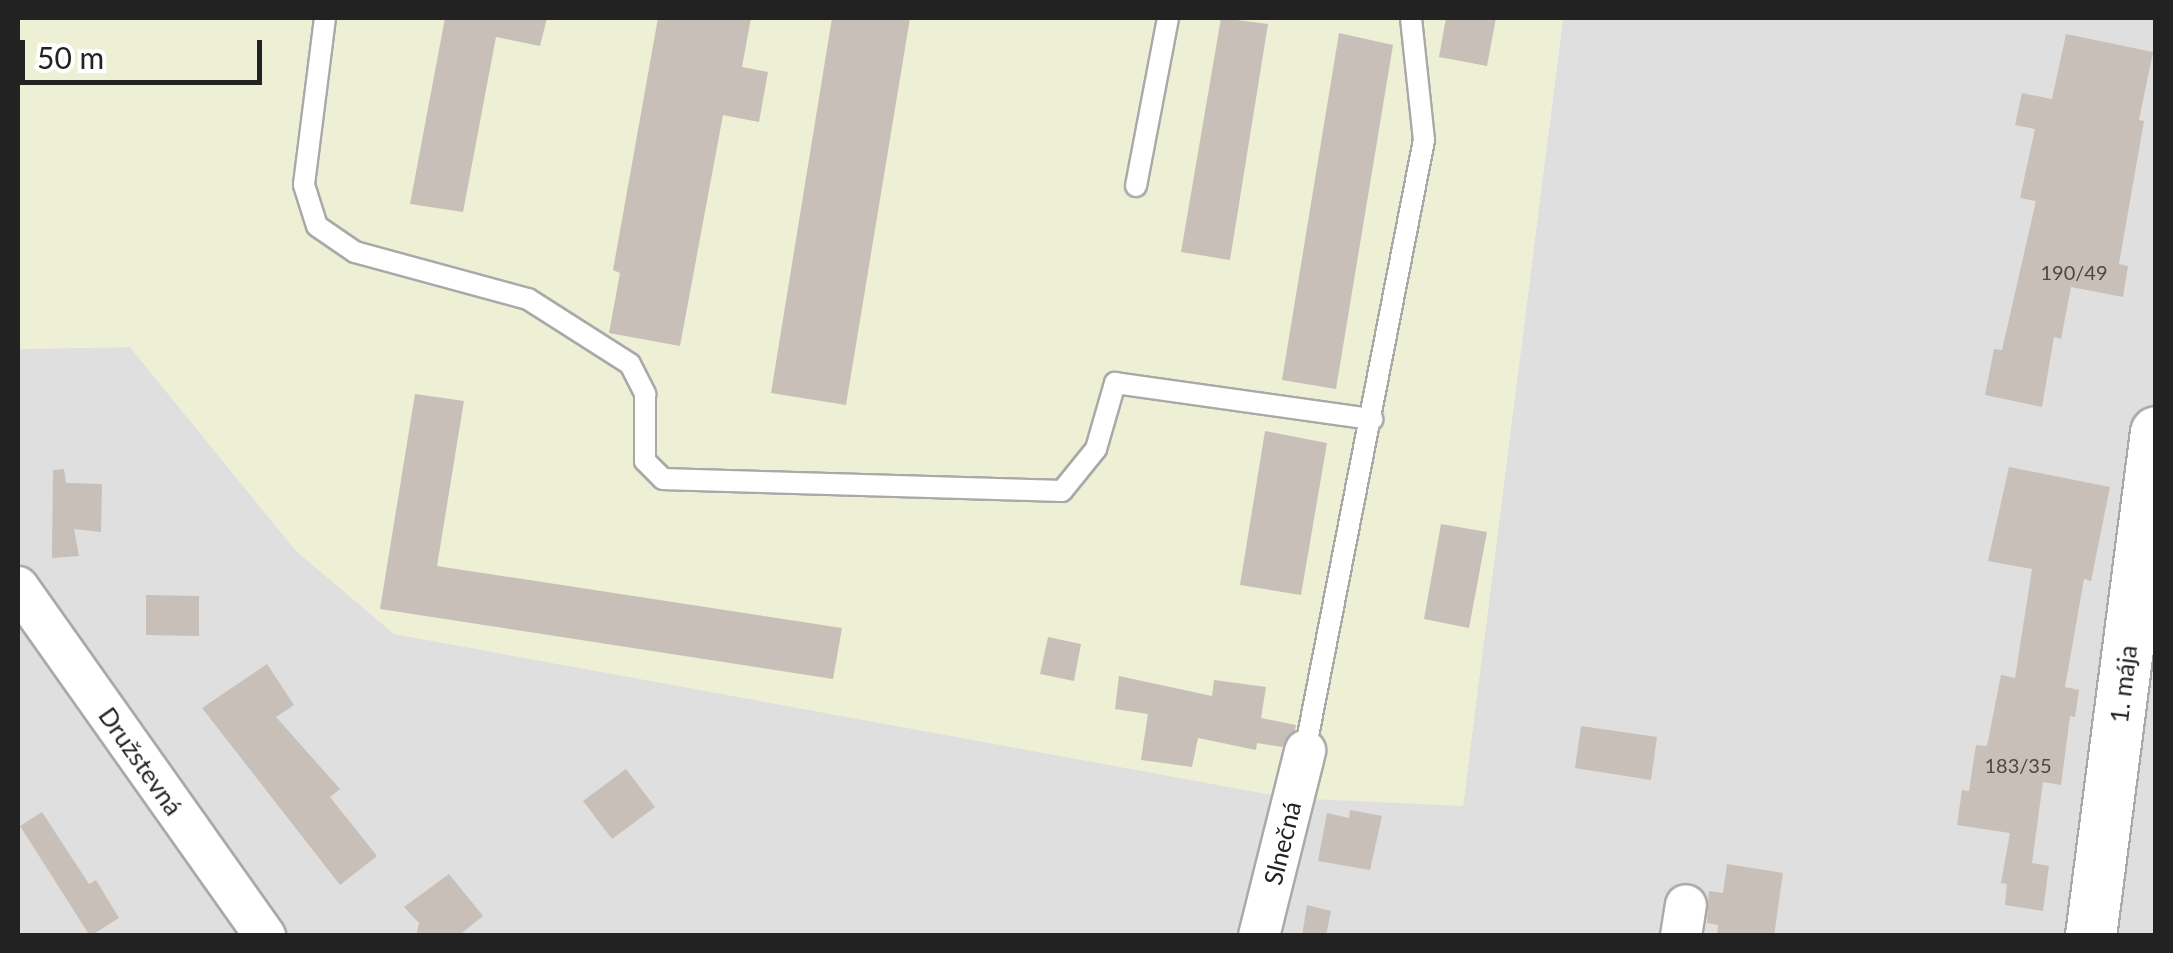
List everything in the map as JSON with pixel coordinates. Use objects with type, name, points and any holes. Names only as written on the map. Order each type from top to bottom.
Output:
[{"type":"street","name":"1. mája","points":[[2091,936],[2156,432]]},
{"type":"street","name":"Družstevná","points":[[18,587],[266,936]]},
{"type":"street","name":"Slnečná","points":[[1259,936],[1305,752]]},
{"type":"lane","points":[[325,18],[304,186],[316,226],[355,252],[528,299],[630,364],[646,394],[645,462],[663,479],[1062,490],[1096,449],[1115,383],[1372,419]]},
{"type":"lane","points":[[1136,186],[1168,18]]},
{"type":"lane","points":[[1305,752],[1424,140],[1411,18]]},
{"type":"shaded area","points":[[1563,18],[2155,18],[2155,935],[18,935],[18,349],[130,347],[297,552],[1463,805]]},
{"type":"green space","points":[[18,18],[1563,18],[1463,806],[1289,798],[394,634],[297,552],[130,347],[18,349]]},
{"type":"building","points":[[445,18],[547,18],[540,46],[496,37],[463,212],[410,204]]},
{"type":"building","points":[[658,18],[751,18],[742,67],[768,72],[759,122],[723,115],[680,346],[609,333],[620,273],[613,270]]},
{"type":"building","points":[[832,18],[910,18],[846,405],[771,393]]},
{"type":"building","points":[[1221,18],[1268,24],[1230,260],[1181,252]]},
{"type":"building","points":[[1446,18],[1496,18],[1487,66],[1439,57]]},
{"type":"building","points":[[1339,33],[1393,45],[1336,389],[1282,380]]},
{"type":"building","points":[[2066,34],[2153,52],[2139,120],[2144,121],[2119,264],[2128,266],[2123,297],[2071,287],[2061,339],[2054,337],[2042,407],[1985,395],[1994,349],[2002,350],[2036,201],[2020,198],[2035,129],[2015,125],[2022,93],[2052,99]]},
{"type":"building","points":[[415,394],[464,401],[437,566],[842,628],[833,679],[380,609]]},
{"type":"building","points":[[1265,431],[1327,443],[1301,595],[1240,585]]},
{"type":"building","points":[[2009,467],[2110,487],[2091,581],[2084,579],[2065,687],[2079,690],[2075,717],[2070,716],[2061,785],[2043,782],[2032,863],[2049,866],[2043,911],[2005,905],[2007,884],[2001,883],[2010,833],[1957,825],[1962,790],[1969,791],[1976,745],[1987,746],[2001,675],[2015,678],[2032,569],[1988,561]]},
{"type":"building","points":[[64,469],[66,483],[102,484],[101,532],[74,529],[79,556],[52,558],[53,470]]},
{"type":"building","points":[[1441,524],[1487,532],[1469,628],[1424,619]]},
{"type":"building","points":[[146,595],[199,596],[199,636],[146,635]]},
{"type":"building","points":[[1048,637],[1081,644],[1074,681],[1040,674]]},
{"type":"building","points":[[267,664],[294,705],[276,717],[340,789],[330,797],[377,856],[340,885],[202,708]]},
{"type":"building","points":[[1119,676],[1212,696],[1214,680],[1266,687],[1261,718],[1296,725],[1295,730],[1282,747],[1257,743],[1256,750],[1198,738],[1192,767],[1141,760],[1148,714],[1115,709]]},
{"type":"building","points":[[1581,726],[1657,737],[1651,780],[1575,768]]},
{"type":"building","points":[[626,769],[655,807],[612,839],[583,801]]},
{"type":"building","points":[[1350,810],[1382,816],[1370,870],[1318,861],[1327,813],[1349,818]]},
{"type":"building","points":[[42,812],[89,884],[96,880],[119,918],[90,936],[20,826]]},
{"type":"building","points":[[1727,864],[1783,873],[1774,936],[1717,936],[1718,925],[1707,923],[1709,891],[1723,893]]},
{"type":"building","points":[[449,874],[483,916],[458,936],[416,936],[419,923],[404,907]]},
{"type":"building","points":[[1307,905],[1331,911],[1326,936],[1302,936]]}]
